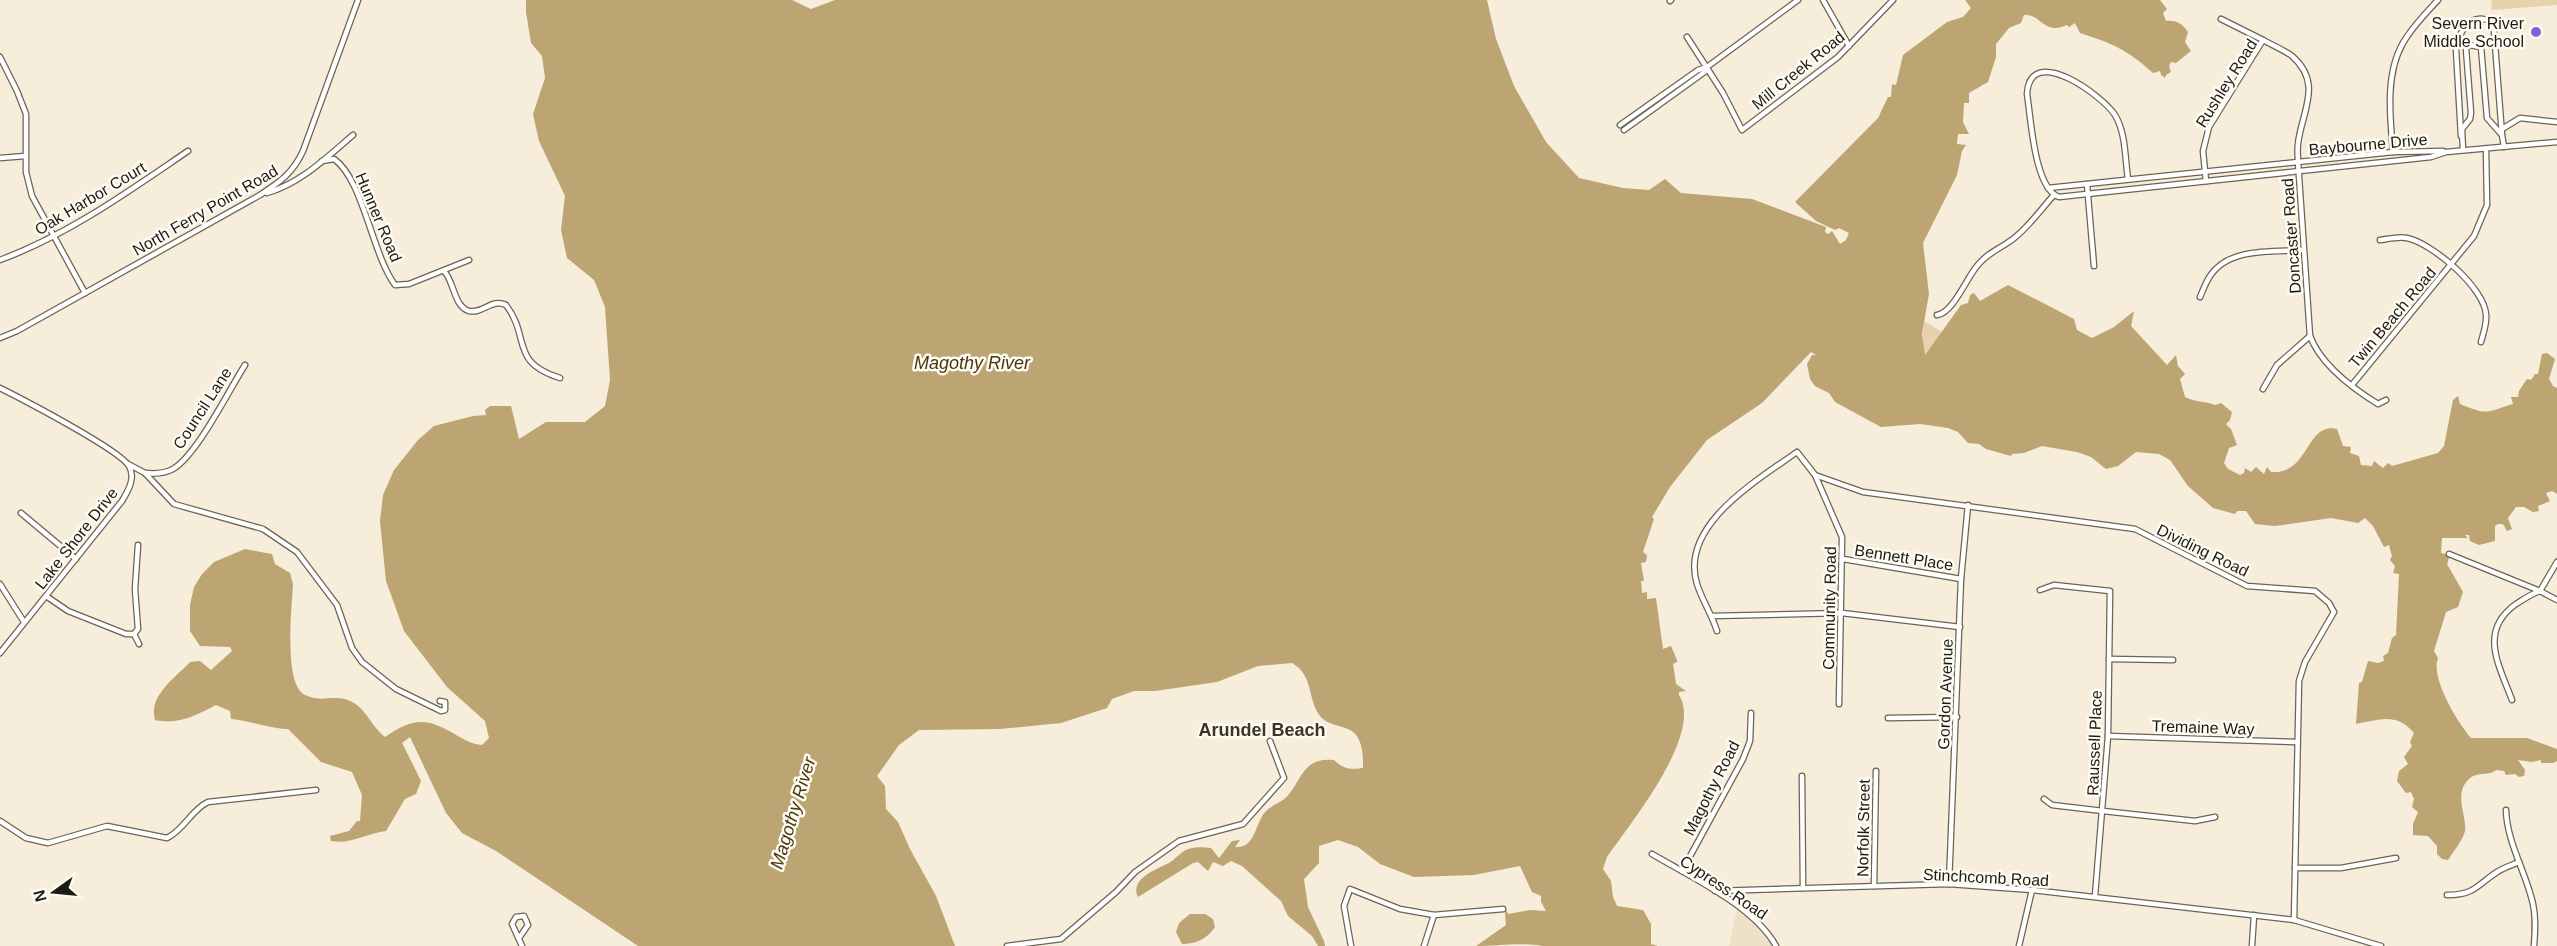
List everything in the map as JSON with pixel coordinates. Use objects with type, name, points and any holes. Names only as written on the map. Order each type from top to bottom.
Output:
[{"type":"street","name":"North Ferry Point Road","points":[[0,338],[17,331],[260,195],[287,177],[295,168],[303,152],[358,0]]},
{"type":"street","points":[[1622,127],[1706,71],[1798,0]]},
{"type":"street","points":[[1823,0],[1849,46]]},
{"type":"street","name":"Mill Creek Road","points":[[1707,68],[1742,130],[1849,46],[1893,0]]},
{"type":"street","points":[[2427,0],[2433,6]]},
{"type":"street","points":[[2393,152],[2390,105],[2396,57],[2411,29],[2438,0]]},
{"type":"street","points":[[2221,19],[2263,40]]},
{"type":"street","points":[[2463,150],[2456,49],[2462,31],[2471,20],[2492,22],[2504,147]]},
{"type":"street","points":[[1687,37],[1707,68]]},
{"type":"street","name":"Rushley Road","points":[[2206,181],[2203,151],[2209,127],[2263,40],[2272,45]]},
{"type":"street","name":"Doncaster Road","points":[[2272,45],[2291,56],[2303,70],[2310,90],[2306,117],[2298,142],[2310,336],[2320,357],[2352,385],[2378,404],[2386,400]]},
{"type":"street","points":[[2461,136],[2471,113],[2466,48],[2469,45],[2481,46],[2487,118],[2502,132]]},
{"type":"street","points":[[0,57],[26,114],[27,183],[52,235],[85,293]]},
{"type":"street","points":[[1937,315],[1946,312],[1976,267],[1995,249],[2012,240],[2025,228],[2054,195],[2042,178],[2027,94],[2031,80],[2042,72],[2059,73],[2104,101],[2119,124],[2128,179]]},
{"type":"street","points":[[2502,132],[2520,118],[2557,122]]},
{"type":"street","points":[[260,195],[282,189],[302,178],[353,135]]},
{"type":"street","points":[[2446,152],[2557,142]]},
{"type":"street","name":"Twin Beach Road","points":[[2352,385],[2474,236],[2487,205],[2486,148]]},
{"type":"street","name":"Oak Harbor Court","points":[[0,260],[111,203],[188,150]]},
{"type":"street","name":"Baybourne Drive","points":[[2049,188],[2393,152],[2431,150],[2446,152]]},
{"type":"street","name":"Baybourne Drive","points":[[2054,195],[2088,194],[2430,157],[2446,152]]},
{"type":"street","points":[[0,158],[25,156]]},
{"type":"street","name":"Hunner Road","points":[[322,161],[334,159],[346,171],[382,260],[395,285],[403,286],[469,261]]},
{"type":"street","points":[[2086,184],[2094,266]]},
{"type":"street","points":[[2379,240],[2405,237],[2423,243],[2475,287],[2483,302],[2486,315],[2481,342]]},
{"type":"street","points":[[2200,297],[2210,276],[2228,260],[2238,256],[2303,250]]},
{"type":"street","points":[[444,271],[450,277],[459,305],[463,308],[477,311],[493,303],[501,302],[506,305],[532,364],[544,373],[560,378]]},
{"type":"street","points":[[2263,388],[2277,365],[2310,336]]},
{"type":"street","name":"Council Lane","points":[[145,473],[162,473],[174,468],[191,452],[244,365]]},
{"type":"street","points":[[0,388],[52,416],[145,473],[174,504],[263,529],[297,552],[337,605],[352,648],[362,662],[396,688],[441,711],[446,710],[445,702],[440,701]]},
{"type":"street","name":"Community Road","points":[[1712,616],[1697,583],[1695,561],[1703,537],[1714,516],[1797,452],[1815,475],[1842,537],[1844,560],[1839,704]]},
{"type":"street","name":"Lake Shore Drive","points":[[0,653],[126,493],[132,477],[128,464]]},
{"type":"street","name":"Dividing Road","points":[[1815,475],[1863,492],[2135,530],[2247,586],[2315,591],[2329,603],[2334,612],[2305,662],[2299,681],[2294,920]]},
{"type":"street","name":"Gordon Avenue","points":[[1949,884],[1961,579],[1968,505]]},
{"type":"street","points":[[21,513],[76,558]]},
{"type":"street","points":[[134,634],[138,629],[135,589],[138,545]]},
{"type":"street","points":[[2450,554],[2557,600]]},
{"type":"street","name":"Bennett Place","points":[[1844,560],[1961,579]]},
{"type":"street","points":[[2512,700],[2494,650],[2496,628],[2503,613],[2531,594],[2540,591],[2557,561]]},
{"type":"street","points":[[0,584],[24,622]]},
{"type":"street","name":"Raussell Place","points":[[2040,590],[2054,585],[2110,591],[2108,736],[2095,896]]},
{"type":"street","points":[[46,596],[68,610],[126,634],[134,634]]},
{"type":"street","points":[[1718,631],[1712,616],[1842,613],[1960,627]]},
{"type":"street","points":[[134,634],[139,644]]},
{"type":"street","points":[[2109,659],[2173,660]]},
{"type":"street","name":"Magothy Road","points":[[1682,871],[1743,759],[1750,741],[1751,713]]},
{"type":"street","points":[[1888,718],[1957,717]]},
{"type":"street","name":"Tremaine Way","points":[[2108,736],[2296,742]]},
{"type":"street","points":[[1007,946],[1061,939],[1116,892],[1135,872],[1171,846],[1179,841],[1243,824],[1284,778],[1270,741]]},
{"type":"street","name":"Norfolk Street","points":[[1874,886],[1876,771]]},
{"type":"street","points":[[1802,776],[1803,888]]},
{"type":"street","points":[[0,821],[26,838],[48,843],[107,826],[167,838],[207,802],[316,790]]},
{"type":"street","points":[[2044,799],[2052,805],[2195,821],[2215,817]]},
{"type":"street","points":[[2506,810],[2506,824],[2533,903],[2536,921],[2534,946]]},
{"type":"street","name":"Cypress Road","points":[[1652,854],[1715,891],[1754,918],[1769,933],[1776,946]]},
{"type":"street","points":[[2295,868],[2341,868],[2396,858]]},
{"type":"street","points":[[2447,895],[2460,895],[2474,891],[2497,872],[2519,862]]},
{"type":"street","name":"Stinchcomb Road","points":[[1715,891],[1949,884],[2032,890],[2294,920],[2380,946]]},
{"type":"street","points":[[1351,946],[1344,906],[1350,888],[1400,909],[1434,915],[1503,909]]},
{"type":"street","points":[[2019,946],[2032,890]]},
{"type":"street","points":[[1424,946],[1434,915]]},
{"type":"street","points":[[2252,946],[2254,915]]},
{"type":"street","points":[[519,938],[528,925],[524,916],[513,920],[513,929],[522,946]]},
{"type":"street","points":[[2359,940],[2359,946]]},
{"type":"shaded area","points":[[2492,0],[2557,0],[2557,5],[2491,10]]},
{"type":"shaded area","points":[[1924,321],[1942,332],[1925,355],[1922,344]]},
{"type":"shaded area","points":[[1737,909],[1767,935],[1773,946],[1729,946]]},
{"type":"water","name":"Magothy River","points":[[526,0],[792,0],[811,9],[835,0],[1487,0],[1496,39],[1514,86],[1546,142],[1579,178],[1623,188],[1649,190],[1665,179],[1681,193],[1752,199],[1826,227],[1825,232],[1828,234],[1832,231],[1840,244],[1846,240],[1849,233],[1839,228],[1835,230],[1816,221],[1795,202],[1878,118],[1888,97],[1891,97],[1892,84],[1896,85],[1903,55],[1947,22],[1963,17],[1971,8],[1965,0],[2160,0],[2167,9],[2163,13],[2166,21],[2178,23],[2188,32],[2185,42],[2191,51],[2176,63],[2171,62],[2169,66],[2171,72],[2165,78],[2160,71],[2153,73],[2119,48],[2080,33],[2075,23],[2069,27],[2067,25],[2053,28],[2035,17],[2024,15],[2021,23],[2009,28],[1996,44],[1996,57],[1988,82],[1969,93],[1969,103],[1964,103],[1963,122],[1969,134],[1958,134],[1957,144],[1966,145],[1962,151],[1957,175],[1923,243],[1929,294],[1922,334],[1925,355],[1961,305],[1968,303],[1970,295],[1974,293],[1980,301],[2008,285],[2074,319],[2077,330],[2092,338],[2114,327],[2134,311],[2131,326],[2167,365],[2176,355],[2178,366],[2185,374],[2180,379],[2185,397],[2215,405],[2221,403],[2232,412],[2226,424],[2231,429],[2237,445],[2229,448],[2224,463],[2228,469],[2240,475],[2244,473],[2245,468],[2251,472],[2256,467],[2264,474],[2267,467],[2271,472],[2284,471],[2301,458],[2319,433],[2327,429],[2337,429],[2343,446],[2351,447],[2350,453],[2359,456],[2361,465],[2372,466],[2374,461],[2383,468],[2388,463],[2392,466],[2438,453],[2444,446],[2453,400],[2458,396],[2460,404],[2487,412],[2513,404],[2511,397],[2518,397],[2527,379],[2531,380],[2535,374],[2538,374],[2542,354],[2547,353],[2555,359],[2549,379],[2557,388],[2557,494],[2552,491],[2546,493],[2550,501],[2538,506],[2539,511],[2533,512],[2524,507],[2516,507],[2508,518],[2512,529],[2507,531],[2503,524],[2495,526],[2495,541],[2479,545],[2470,541],[2469,535],[2465,535],[2468,538],[2442,538],[2441,553],[2450,555],[2447,564],[2463,592],[2458,607],[2446,612],[2434,651],[2438,658],[2438,677],[2441,688],[2459,722],[2471,738],[2527,738],[2557,749],[2557,761],[2541,763],[2541,760],[2532,762],[2518,760],[2525,770],[2524,776],[2506,775],[2504,771],[2496,770],[2474,776],[2467,781],[2461,793],[2464,835],[2448,860],[2442,859],[2437,854],[2437,846],[2428,836],[2413,835],[2413,824],[2418,812],[2412,807],[2414,799],[2411,792],[2406,793],[2397,781],[2399,771],[2408,764],[2404,757],[2412,746],[2410,742],[2414,733],[2401,722],[2394,720],[2356,724],[2359,683],[2362,682],[2368,661],[2378,663],[2384,661],[2383,656],[2388,653],[2392,638],[2396,635],[2399,574],[2393,573],[2395,566],[2390,560],[2392,556],[2389,545],[2384,547],[2373,526],[2365,518],[2358,523],[2331,518],[2275,526],[2255,524],[2246,511],[2237,511],[2235,514],[2213,508],[2188,486],[2170,460],[2159,454],[2136,452],[2118,466],[2106,469],[2091,457],[2077,452],[2042,446],[2011,456],[1986,449],[1979,444],[1968,443],[1958,432],[1948,428],[1920,424],[1881,427],[1835,402],[1829,393],[1815,386],[1810,379],[1807,364],[1812,355],[1816,355],[1811,352],[1762,403],[1707,440],[1670,487],[1652,517],[1654,519],[1643,552],[1647,555],[1646,562],[1641,563],[1644,581],[1641,581],[1642,593],[1647,592],[1647,599],[1656,598],[1663,649],[1671,646],[1677,660],[1673,664],[1676,684],[1686,691],[1679,692],[1684,712],[1681,732],[1661,779],[1607,857],[1603,869],[1611,881],[1617,906],[1643,910],[1651,924],[1651,944],[1658,946],[1519,944],[1476,946],[1506,925],[1505,912],[1507,911],[1508,914],[1530,910],[1546,911],[1541,902],[1541,896],[1532,892],[1520,866],[1474,875],[1414,877],[1380,864],[1358,847],[1338,840],[1319,846],[1319,863],[1304,879],[1308,907],[1325,946],[1318,946],[1312,936],[1288,916],[1281,901],[1242,866],[1231,861],[1223,866],[1213,862],[1208,871],[1198,862],[1193,863],[1138,897],[1137,885],[1141,880],[1185,850],[1211,848],[1219,858],[1232,841],[1240,840],[1235,847],[1247,844],[1262,816],[1287,797],[1310,765],[1324,760],[1334,760],[1347,768],[1363,768],[1362,748],[1357,736],[1320,716],[1304,674],[1292,663],[1258,666],[1217,682],[1155,691],[1134,691],[1112,699],[1107,708],[1061,723],[1000,729],[919,730],[899,745],[877,776],[885,786],[886,809],[898,822],[936,896],[955,946],[638,946],[496,851],[462,833],[446,813],[410,737],[402,743],[421,781],[416,794],[405,799],[386,831],[352,840],[331,841],[330,836],[349,831],[357,821],[360,821],[362,795],[352,772],[321,762],[288,729],[231,719],[230,711],[216,705],[194,716],[179,720],[155,720],[155,703],[164,688],[190,662],[200,661],[211,670],[232,651],[230,647],[200,646],[190,631],[190,605],[194,587],[202,574],[214,562],[245,549],[272,554],[275,564],[290,573],[293,584],[291,661],[298,688],[305,695],[318,698],[341,698],[354,703],[385,737],[404,726],[420,722],[436,725],[475,744],[482,745],[489,738],[485,721],[447,687],[404,631],[386,581],[380,521],[383,495],[394,470],[418,440],[434,426],[486,415],[485,410],[490,406],[511,406],[519,439],[546,422],[585,422],[605,406],[610,380],[605,307],[594,280],[567,258],[561,230],[565,196],[539,141],[533,114],[545,78],[542,56],[531,43]]},
{"type":"water","points":[[1190,914],[1205,914],[1213,919],[1215,927],[1201,940],[1182,944],[1176,932],[1179,923]]},
{"type":"place","name":"Severn River Middle School","points":[[2536,32]]},
{"type":"district","name":"Arundel Beach","points":[[1262,730]]}]
